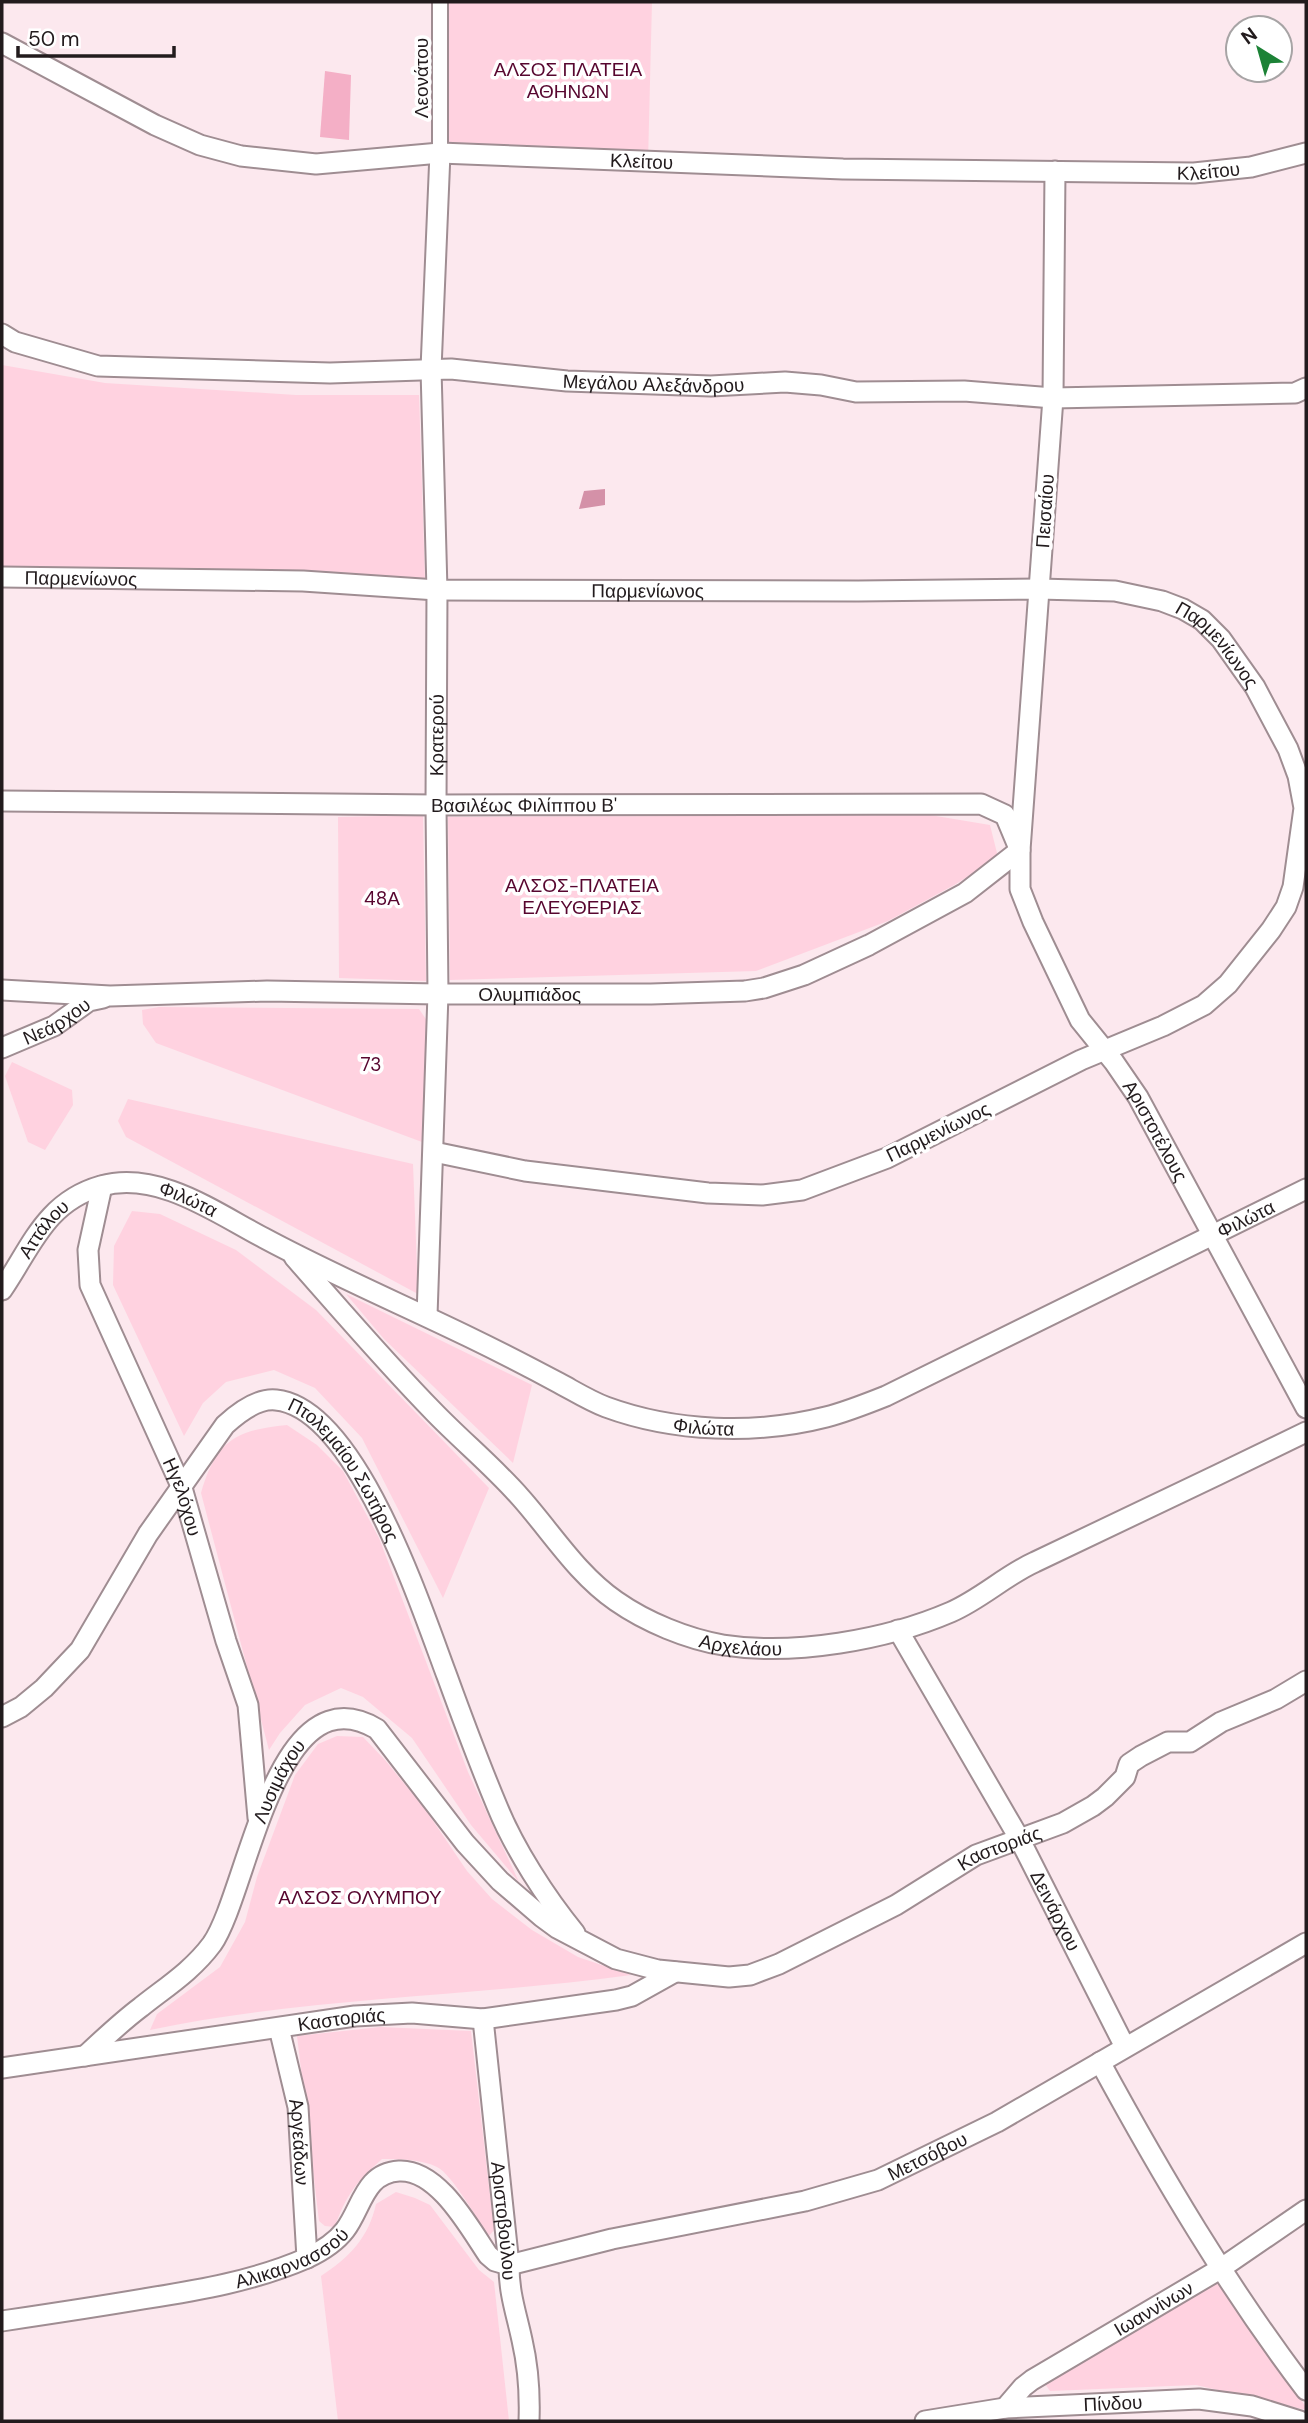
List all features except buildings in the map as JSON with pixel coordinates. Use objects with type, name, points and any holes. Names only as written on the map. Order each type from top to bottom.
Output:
[{"type":"street","name":"Λεονάτου","points":[[440,2],[440,153]]},
{"type":"street","name":"Κλείτου","points":[[2,43],[155,125],[200,145],[241,156],[316,164],[440,153],[843,169],[1194,173],[1273,163],[1306,153]]},
{"type":"street","name":"Κρατερού","points":[[427,1316],[438,994],[438,590],[431,369],[440,153]]},
{"type":"street","name":"Πεισαίου","points":[[1020,850],[1053,398],[1055,172]]},
{"type":"street","name":"Μεγάλου Αλεξάνδρου","points":[[2,334],[15,342],[99,366],[330,373],[431,369],[567,381],[723,386],[805,383],[856,392],[964,391],[1053,398],[1302,394]]},
{"type":"street","name":"Παρμενίωνος","points":[[2,577],[303,581],[438,590],[1115,591],[1162,601],[1202,620],[1234,655],[1294,762],[1303,800],[1304,822],[1293,887],[1279,918],[1227,984],[1204,1005],[1163,1026],[1044,1078],[887,1158],[785,1194],[708,1194],[525,1171],[434,1152]]},
{"type":"street","name":"Βασιλέως Φιλίππου Β'","points":[[2,801],[436,805],[981,804],[1005,816],[1020,850]]},
{"type":"street","name":"Ολυμπιάδος","points":[[2,990],[110,996],[267,991],[651,994],[745,991],[804,975],[843,958],[965,893],[1020,850]]},
{"type":"street","name":"Αριστοτέλους","points":[[1020,850],[1020,889],[1080,1020],[1128,1080],[1306,1408]]},
{"type":"street","name":"Νεάρχου","points":[[2,1048],[54,1026],[89,1001],[110,996]]},
{"type":"street","name":"Φιλώτα","points":[[102,1186],[137,1183],[173,1192],[289,1251],[427,1316],[603,1406],[688,1426],[760,1427],[824,1418],[886,1396],[1306,1189]]},
{"type":"street","name":"Αττάλου","points":[[2,1290],[29,1243],[44,1224],[77,1197],[102,1186]]},
{"type":"street","name":"Ηγελόχου","points":[[102,1186],[88,1250],[90,1285],[182,1488],[226,1641],[248,1705],[258,1820]]},
{"type":"street","name":"Αρχελάου","points":[[289,1251],[434,1412],[522,1499],[584,1573],[617,1602],[669,1628],[723,1645],[808,1646],[898,1630],[953,1611],[1034,1562],[1306,1432]]},
{"type":"street","name":"Πτολεμαίου Σωτήρος","points":[[2,1717],[21,1707],[44,1688],[80,1650],[148,1534],[225,1425],[241,1412],[261,1402],[271,1400],[290,1403],[312,1415],[331,1434],[364,1481],[396,1544],[498,1809],[547,1895],[582,1942]]},
{"type":"street","name":"Δεινάρχου","points":[[898,1630],[1019,1838],[1125,2047]]},
{"type":"street","name":"Καστοριάς","points":[[582,1942],[616,1959],[658,1970],[729,1977],[750,1975],[770,1968],[896,1905],[976,1854],[1063,1823],[1093,1806],[1125,1777],[1129,1764],[1168,1742],[1190,1742],[1221,1722],[1276,1699],[1306,1681]]},
{"type":"street","name":"Λυσιμάχου","points":[[85,2056],[118,2025],[176,1982],[214,1941],[258,1820],[286,1764],[311,1731],[323,1722],[335,1718],[355,1718],[377,1729],[465,1843],[499,1881],[542,1917],[582,1942]]},
{"type":"street","name":"Μετσόβου","points":[[509,2265],[612,2239],[805,2201],[878,2180],[997,2122],[1306,1943]]},
{"type":"street","name":"Καστοριάς","points":[[2,2068],[355,2016],[388,2013],[438,2014],[483,2019],[616,2000],[632,1996],[676,1972]]},
{"type":"street","name":"Αριστοβούλου","points":[[483,2019],[509,2265],[509,2290],[524,2353],[530,2402],[529,2421]]},
{"type":"street","name":"Αργεάδων","points":[[279,2028],[298,2107],[307,2258]]},
{"type":"street","points":[[1100,2062],[1166,2181],[1220,2269],[1265,2336],[1306,2390]]},
{"type":"street","name":"Αλικαρνασσού","points":[[2,2322],[232,2284],[265,2275],[327,2247],[351,2222],[362,2195],[372,2184],[390,2173],[405,2171],[421,2176],[436,2186],[457,2210],[488,2255],[495,2261],[509,2265]]},
{"type":"street","name":"Ιωαννίνων","points":[[1005,2408],[1032,2380],[1220,2269],[1306,2210]]},
{"type":"street","name":"Πίνδου","points":[[925,2421],[1005,2408],[1199,2399],[1252,2406],[1300,2421]]},
{"type":"green space","name":"ΑΛΣΟΣ ΠΛΑΤΕΙΑ ΑΘΗΝΩΝ","points":[[443,2],[652,2],[648,162],[440,153]]},
{"type":"green space","points":[[2,365],[105,383],[296,395],[419,395],[425,579],[2,568]]},
{"type":"green space","name":"48Α","points":[[423,815],[426,981],[339,978],[338,817]]},
{"type":"green space","name":"ΑΛΣΟΣ-ΠΛΑΤΕΙΑ ΕΛΕΥΘΕΡΙΑΣ","points":[[930,815],[990,825],[998,857],[956,884],[888,921],[756,971],[450,980],[448,817]]},
{"type":"green space","name":"73","points":[[159,1007],[419,1009],[428,1022],[422,1142],[156,1043],[143,1024],[142,1010]]},
{"type":"green space","points":[[12,1062],[72,1090],[73,1105],[45,1150],[28,1142],[5,1076]]},
{"type":"green space","points":[[128,1099],[413,1164],[418,1294],[126,1137],[118,1121]]},
{"type":"green space","points":[[132,1211],[160,1214],[236,1250],[316,1310],[489,1488],[443,1598],[362,1438],[315,1388],[274,1370],[226,1382],[203,1403],[184,1436],[113,1285],[114,1246]]},
{"type":"green space","points":[[346,1294],[532,1385],[513,1463],[384,1339]]},
{"type":"green space","points":[[287,1425],[317,1445],[343,1471],[379,1538],[468,1772],[519,1882],[471,1825],[412,1738],[363,1697],[341,1688],[305,1705],[269,1750],[201,1493],[213,1462],[230,1442],[253,1431]]},
{"type":"green space","name":"ΑΛΣΟΣ ΟΛΥΜΠΟΥ","points":[[337,1736],[363,1737],[385,1760],[425,1809],[467,1871],[492,1899],[532,1930],[578,1957],[631,1975],[330,2004],[210,2019],[150,2030],[157,2014],[220,1967],[245,1922],[257,1877],[295,1775],[318,1744]]},
{"type":"green space","points":[[380,2027],[471,2031],[494,2230],[489,2236],[443,2171],[431,2164],[410,2160],[382,2159],[353,2189],[335,2227],[325,2226],[319,2221],[297,2036]]},
{"type":"green space","points":[[396,2192],[430,2205],[479,2270],[494,2282],[509,2421],[338,2421],[321,2276],[349,2254],[363,2237],[376,2204]]},
{"type":"green space","points":[[1218,2281],[1306,2410],[1196,2385],[1050,2391],[1045,2384]]},
{"type":"shaded area","points":[[605,489],[605,505],[579,509],[584,491]]}]
